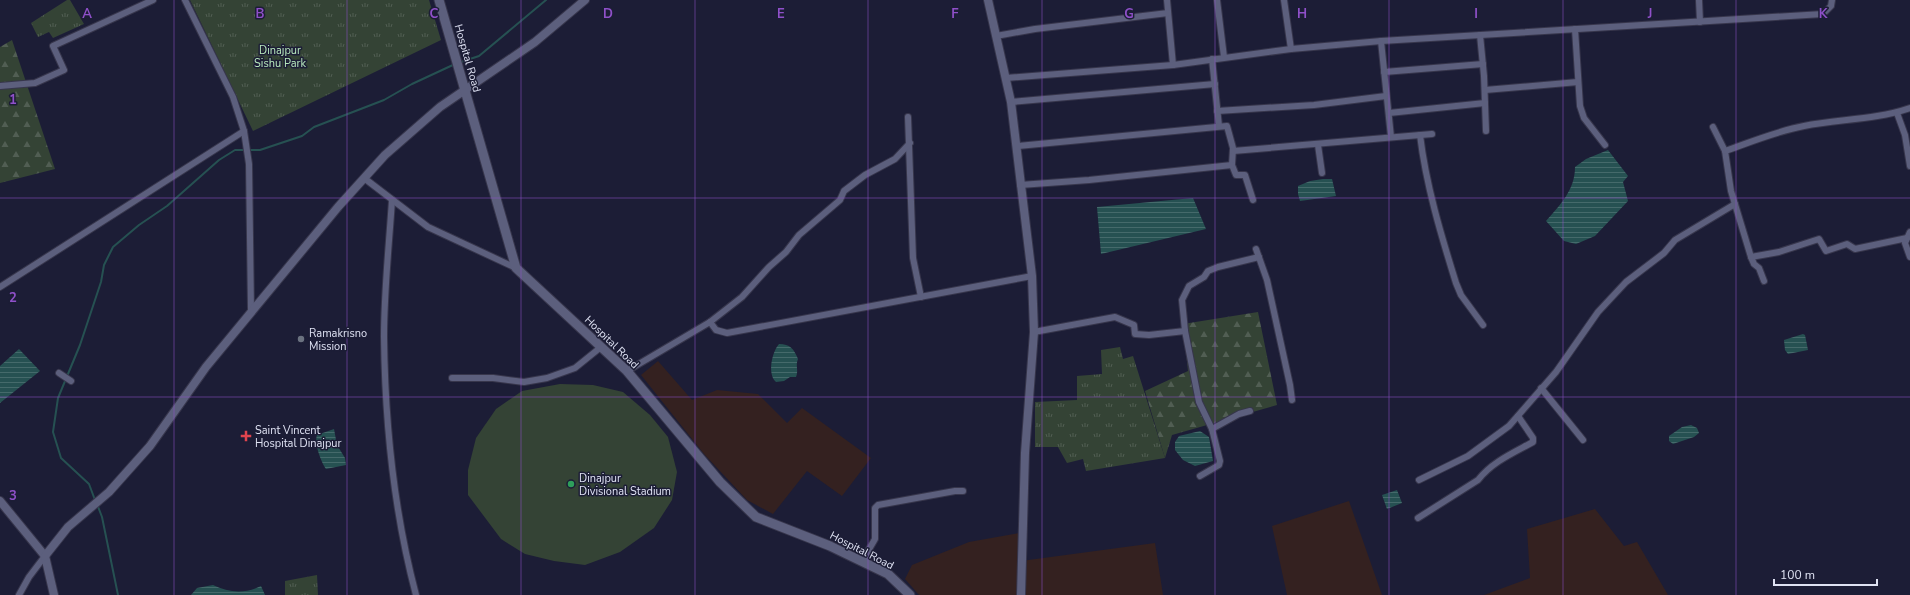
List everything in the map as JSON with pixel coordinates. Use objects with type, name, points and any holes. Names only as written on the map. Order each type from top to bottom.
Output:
[{"type":"main road","name":"Hospital Road","points":[[439,0],[516,268],[627,371],[720,482],[756,517],[830,546],[888,574],[910,595]]},
{"type":"street","points":[[0,86],[35,83],[64,70],[53,46],[153,0]]},
{"type":"street","points":[[185,0],[233,98],[245,135],[248,156],[251,311]]},
{"type":"street","points":[[19,595],[29,577],[68,527],[100,500],[150,446],[206,367],[251,311],[385,155],[440,107],[535,42],[585,0]]},
{"type":"street","points":[[988,0],[1011,102],[1018,146],[1020,185],[1032,276],[1034,332],[1025,453],[1021,595]]},
{"type":"street","points":[[1167,0],[1173,65]]},
{"type":"street","points":[[1217,0],[1224,57]]},
{"type":"street","points":[[1284,0],[1291,49]]},
{"type":"street","points":[[1699,0],[1700,22]]},
{"type":"street","points":[[1006,78],[1173,65],[1291,49],[1381,41],[1823,14],[1831,6],[1832,0]]},
{"type":"street","points":[[996,36],[1035,29],[1168,13]]},
{"type":"street","points":[[1575,29],[1580,106],[1584,118],[1605,145]]},
{"type":"street","points":[[1480,35],[1486,130]]},
{"type":"street","points":[[1381,41],[1391,138]]},
{"type":"street","points":[[1212,59],[1219,126]]},
{"type":"street","points":[[1384,72],[1483,64]]},
{"type":"street","points":[[1484,90],[1578,82]]},
{"type":"street","points":[[1011,102],[1214,84]]},
{"type":"street","points":[[1218,111],[1314,105],[1386,96]]},
{"type":"street","points":[[1389,113],[1485,103]]},
{"type":"street","points":[[1725,151],[1778,132],[1800,126],[1897,113],[1910,108]]},
{"type":"street","points":[[1897,113],[1905,135],[1910,166]]},
{"type":"street","points":[[908,117],[913,258],[921,297]]},
{"type":"street","points":[[1018,146],[1227,126],[1233,151],[1232,165],[1236,175],[1245,174],[1253,200]]},
{"type":"street","points":[[1713,127],[1725,151],[1735,204],[1751,257],[1754,264],[1759,268],[1764,281]]},
{"type":"street","points":[[1233,151],[1318,145],[1432,134]]},
{"type":"street","points":[[0,287],[245,135]]},
{"type":"street","points":[[1420,135],[1423,158],[1436,212],[1456,284],[1461,295],[1483,325]]},
{"type":"street","points":[[627,371],[710,322],[742,297],[769,267],[786,252],[799,235],[840,200],[844,191],[865,175],[895,159],[910,143]]},
{"type":"street","points":[[1318,145],[1322,172]]},
{"type":"street","points":[[1020,185],[1089,180],[1232,165]]},
{"type":"street","points":[[364,178],[428,227],[516,268]]},
{"type":"street","points":[[392,200],[384,336],[387,399],[395,492],[410,572],[416,595]]},
{"type":"street","points":[[1419,480],[1483,446],[1509,426],[1575,347],[1598,312],[1626,282],[1664,253],[1675,240],[1735,204]]},
{"type":"street","points":[[1751,257],[1779,252],[1819,239],[1826,250],[1847,244],[1855,249],[1909,235]]},
{"type":"street","points":[[1909,235],[1905,243],[1910,257]]},
{"type":"street","points":[[1256,249],[1267,280],[1292,400]]},
{"type":"street","points":[[1200,476],[1219,465],[1220,461],[1212,429],[1199,402],[1182,300],[1189,286],[1204,277],[1208,271],[1218,267],[1259,257]]},
{"type":"street","points":[[710,322],[716,330],[727,333],[1032,276]]},
{"type":"street","points":[[1034,332],[1115,316],[1134,325],[1135,334],[1164,334],[1186,331]]},
{"type":"street","points":[[452,378],[493,378],[524,382],[548,378],[575,368],[601,347]]},
{"type":"street","points":[[59,373],[71,382]]},
{"type":"street","points":[[1542,388],[1583,440]]},
{"type":"street","points":[[1212,429],[1239,414],[1250,411]]},
{"type":"street","points":[[1418,518],[1478,480],[1484,472],[1496,462],[1533,442],[1533,438],[1518,416]]},
{"type":"street","points":[[867,564],[868,551],[874,539],[875,508],[878,505],[955,490],[963,491]]},
{"type":"street","points":[[0,501],[45,556],[54,595]]},
{"type":"shaded area","points":[[1608,150],[1628,176],[1623,182],[1628,201],[1595,236],[1576,244],[1564,241],[1546,221],[1570,190],[1575,167],[1586,159]]},
{"type":"shaded area","points":[[1332,179],[1336,196],[1300,201],[1298,186],[1310,181]]},
{"type":"shaded area","points":[[1193,198],[1206,229],[1101,254],[1097,207]]},
{"type":"shaded area","points":[[1803,334],[1805,335],[1808,350],[1788,354],[1785,350],[1784,340]]},
{"type":"shaded area","points":[[779,344],[789,346],[795,352],[798,359],[797,372],[796,377],[790,377],[784,381],[776,382],[773,378],[771,369],[774,352]]},
{"type":"shaded area","points":[[19,349],[40,371],[0,403],[0,366]]},
{"type":"shaded area","points":[[658,361],[692,400],[717,390],[758,394],[787,423],[802,408],[871,458],[842,496],[807,471],[773,514],[747,500],[704,454],[641,375]]},
{"type":"shaded area","points":[[1691,425],[1697,428],[1699,433],[1694,437],[1673,444],[1669,441],[1669,436],[1682,427]]},
{"type":"shaded area","points":[[334,429],[337,445],[345,458],[346,465],[326,469],[318,452],[316,438],[317,435]]},
{"type":"shaded area","points":[[1200,431],[1209,437],[1213,461],[1195,466],[1183,460],[1175,450],[1175,442],[1179,436]]},
{"type":"shaded area","points":[[1397,490],[1402,503],[1387,509],[1382,495]]},
{"type":"shaded area","points":[[1349,501],[1382,595],[1287,595],[1272,526]]},
{"type":"shaded area","points":[[1595,509],[1624,546],[1637,542],[1668,595],[1484,595],[1530,578],[1527,529]]},
{"type":"shaded area","points":[[1019,533],[1021,561],[1155,543],[1163,595],[919,595],[905,579],[912,565],[969,542]]},
{"type":"shaded area","points":[[213,585],[225,590],[237,592],[255,589],[261,586],[265,595],[191,595],[197,588]]},
{"type":"green space","points":[[67,0],[70,0],[84,24],[53,38],[49,32],[38,37],[31,23]]},
{"type":"green space","name":"Dinajpur Sishu Park","points":[[190,0],[429,0],[441,40],[253,131]]},
{"type":"green space","points":[[12,40],[55,169],[0,183],[0,47]]},
{"type":"green space","points":[[1258,312],[1277,405],[1172,435],[1165,458],[1145,391],[1188,371],[1183,324]]},
{"type":"green space","points":[[1120,347],[1123,359],[1133,356],[1165,458],[1086,471],[1083,459],[1067,463],[1058,447],[1035,447],[1035,402],[1077,400],[1077,376],[1102,374],[1101,350]]},
{"type":"green space","name":"Dinajpur Divisional Stadium","points":[[560,384],[593,385],[623,392],[650,415],[668,437],[677,472],[672,500],[654,528],[620,552],[585,565],[554,561],[525,554],[501,539],[468,495],[468,470],[476,438],[496,409],[522,391]]},
{"type":"green space","points":[[317,575],[318,595],[285,595],[285,581]]},
{"type":"waterway","points":[[461,62],[479,56],[546,0]]},
{"type":"waterway","points":[[95,500],[89,484],[61,458],[53,432],[58,398],[80,345],[101,282],[104,265],[113,247],[139,225],[167,206],[219,160],[235,150],[260,150],[302,136],[314,127],[384,100],[412,84],[455,64]]},
{"type":"waterway","points":[[97,504],[102,517],[118,595]]},
{"type":"place","name":"Ramakrisno Mission","points":[[301,339]]},
{"type":"place","name":"Saint Vincent Hospital Dinajpur","points":[[246,436]]},
{"type":"place","name":"Dinajpur Divisional Stadium","points":[[571,484]]}]
